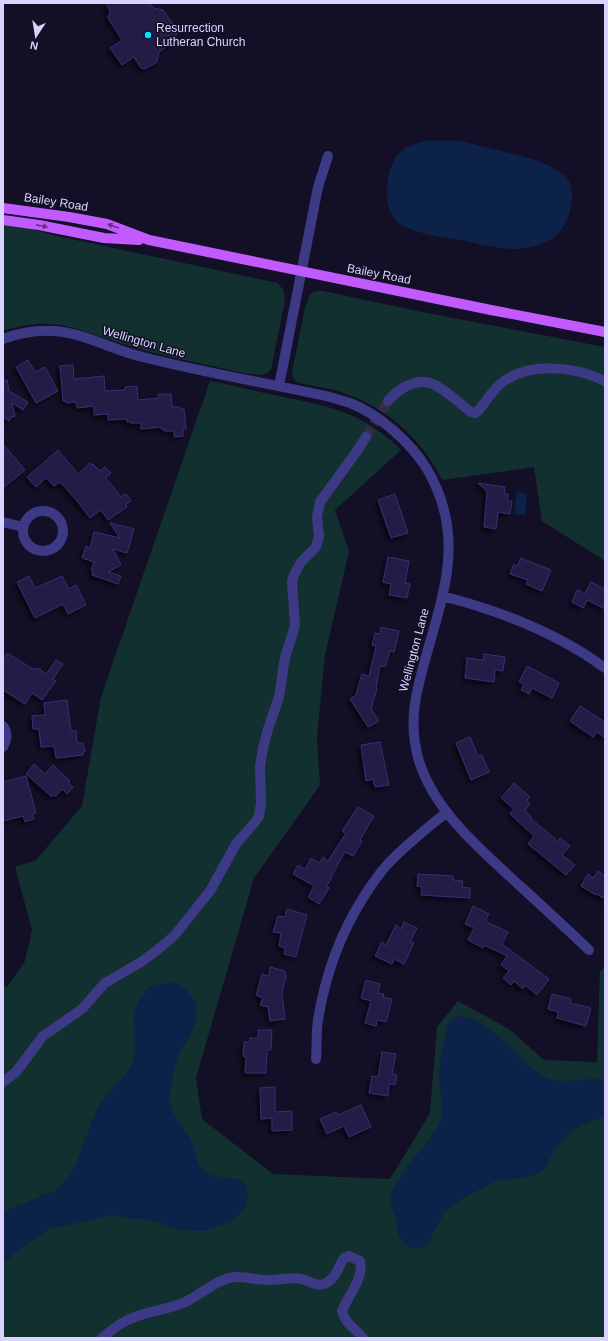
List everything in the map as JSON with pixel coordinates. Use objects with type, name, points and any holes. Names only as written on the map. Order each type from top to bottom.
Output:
[{"type":"main road","name":"Bailey Road","points":[[3,208],[107,224],[149,240],[477,308],[605,332]]},
{"type":"main road","name":"Bailey Road","points":[[3,220],[39,225],[104,238],[149,240]]},
{"type":"street","points":[[279,386],[318,187],[328,156]]},
{"type":"street","name":"Wellington Lane","points":[[3,339],[30,332],[46,330],[63,332],[77,335],[147,358],[330,397],[351,404],[375,417],[407,444],[420,459],[438,491],[449,539],[447,579],[416,689],[413,727],[416,752],[429,785],[447,812],[499,866],[589,950]]},
{"type":"street","points":[[388,401],[399,390],[406,386],[431,383],[438,386],[471,412],[475,413],[478,412],[499,385],[520,374],[536,369],[550,367],[561,368],[581,372],[605,381]]},
{"type":"street","points":[[3,1082],[16,1072],[37,1041],[82,1009],[105,983],[141,962],[174,936],[210,891],[236,844],[259,816],[261,803],[260,766],[263,748],[279,697],[285,657],[295,626],[292,581],[301,562],[316,547],[319,536],[317,517],[320,502],[366,437]]},
{"type":"street","points":[[3,522],[24,527]]},
{"type":"street","points":[[442,596],[488,608],[541,629],[569,644],[605,668]]},
{"type":"street","points":[[3,726],[6,734],[6,740],[3,747]]},
{"type":"street","points":[[316,1059],[318,1021],[330,965],[339,942],[354,912],[371,885],[385,867],[414,839],[447,812]]},
{"type":"street","points":[[102,1338],[123,1322],[183,1303],[203,1293],[226,1278],[237,1277],[269,1280],[292,1278],[301,1279],[318,1285],[323,1284],[336,1274],[344,1258],[350,1256],[360,1261],[361,1267],[357,1283],[342,1312],[346,1322],[363,1338]]},
{"type":"green space","points":[[3,224],[278,283],[284,291],[285,301],[271,369],[266,374],[248,374],[149,352],[82,330],[54,324],[22,326],[3,331]]},
{"type":"green space","points":[[316,291],[323,291],[422,312],[605,347],[605,561],[542,521],[534,467],[442,480],[434,465],[414,438],[389,416],[360,399],[344,393],[332,389],[296,382],[292,376],[292,372],[305,308],[310,294]]},
{"type":"green space","points":[[210,381],[310,403],[342,412],[358,418],[372,426],[401,450],[335,510],[349,551],[325,655],[317,737],[320,785],[254,878],[196,1078],[202,1119],[273,1174],[390,1179],[430,1113],[437,1027],[458,1001],[509,1029],[544,1060],[597,1062],[600,971],[605,967],[605,1338],[3,1338],[3,985],[7,987],[25,961],[32,930],[15,867],[36,860],[82,806],[101,697]]},
{"type":"water","points":[[429,140],[463,142],[517,155],[546,164],[563,174],[571,187],[572,196],[569,215],[561,231],[552,239],[538,246],[509,249],[430,235],[401,225],[390,211],[388,201],[387,190],[390,169],[394,160],[402,150]]},
{"type":"water","points":[[517,492],[527,494],[525,515],[514,514]]},
{"type":"water","points":[[173,982],[189,993],[193,998],[196,1016],[194,1027],[179,1055],[175,1069],[171,1084],[171,1108],[189,1136],[194,1146],[198,1163],[203,1170],[213,1176],[235,1178],[245,1183],[248,1197],[247,1204],[242,1212],[233,1221],[204,1231],[177,1229],[148,1219],[130,1219],[113,1215],[49,1229],[15,1253],[3,1264],[3,1212],[56,1190],[71,1174],[100,1104],[132,1065],[135,1052],[134,1015],[138,1003],[150,986]]},
{"type":"water","points":[[458,1016],[477,1022],[494,1032],[531,1068],[547,1078],[560,1081],[605,1079],[605,1116],[569,1132],[555,1150],[544,1169],[536,1174],[522,1178],[496,1181],[467,1196],[445,1211],[427,1245],[421,1248],[412,1248],[404,1243],[399,1236],[391,1206],[392,1194],[396,1183],[403,1172],[430,1139],[437,1129],[441,1119],[442,1108],[439,1080],[440,1062],[447,1026],[451,1019]]},
{"type":"building","name":"Resurrection Lutheran Church","points":[[106,3],[150,3],[153,8],[163,10],[177,30],[175,41],[159,52],[157,62],[145,69],[141,68],[134,57],[122,65],[110,48],[122,40],[108,18],[110,11]]},
{"type":"building","points":[[28,360],[35,372],[45,367],[58,391],[36,403],[16,367]]},
{"type":"building","points":[[73,365],[74,379],[104,376],[105,391],[125,390],[125,387],[137,386],[138,400],[158,398],[158,394],[171,394],[172,407],[180,407],[180,409],[184,409],[186,429],[183,429],[183,436],[174,437],[174,431],[164,431],[161,427],[141,429],[141,423],[130,423],[130,421],[127,422],[127,419],[108,420],[108,414],[94,415],[94,406],[77,408],[76,402],[66,403],[66,401],[63,401],[60,366]]},
{"type":"building","points":[[3,380],[7,380],[9,391],[28,402],[23,410],[12,403],[15,416],[11,417],[9,421],[3,417]]},
{"type":"building","points":[[3,444],[25,470],[3,488]]},
{"type":"building","points":[[58,450],[78,474],[90,463],[100,471],[105,467],[111,473],[106,478],[121,497],[126,494],[131,501],[126,504],[127,507],[108,520],[101,510],[90,518],[60,482],[54,486],[46,478],[36,487],[27,477]]},
{"type":"building","points":[[478,483],[505,487],[504,494],[508,494],[507,501],[512,501],[510,514],[498,512],[496,529],[484,527],[487,492]]},
{"type":"building","points":[[395,494],[408,533],[391,538],[378,500]]},
{"type":"building","points":[[110,523],[134,529],[127,553],[113,549],[121,565],[108,572],[121,576],[118,584],[92,575],[93,571],[91,570],[94,562],[82,558],[86,546],[90,548],[94,532],[120,538]]},
{"type":"building","points":[[388,557],[409,561],[405,583],[410,584],[407,598],[389,595],[391,584],[383,582]]},
{"type":"building","points":[[521,558],[551,570],[542,591],[526,584],[528,580],[510,574],[514,564],[517,566]]},
{"type":"building","points":[[29,576],[35,588],[62,576],[69,589],[76,585],[86,605],[68,614],[63,604],[35,618],[17,582]]},
{"type":"building","points":[[591,582],[605,589],[605,609],[587,600],[583,608],[572,602],[577,590],[585,593]]},
{"type":"building","points":[[381,627],[399,631],[394,652],[390,651],[385,667],[380,666],[377,689],[371,709],[379,721],[368,727],[350,699],[356,695],[362,674],[369,676],[376,646],[372,645],[375,633],[380,634]]},
{"type":"building","points":[[7,653],[33,669],[34,668],[37,670],[38,668],[46,674],[56,660],[63,664],[53,679],[56,681],[42,700],[32,693],[25,704],[3,690],[3,659]]},
{"type":"building","points":[[484,654],[505,657],[503,671],[495,670],[494,682],[465,678],[467,658],[483,660]]},
{"type":"building","points":[[527,666],[559,683],[552,698],[532,688],[529,694],[521,690],[524,684],[519,682]]},
{"type":"building","points":[[67,700],[71,731],[76,731],[77,743],[83,743],[85,752],[83,752],[83,755],[56,758],[54,746],[41,747],[39,729],[33,729],[32,716],[45,715],[44,703]]},
{"type":"building","points":[[580,706],[605,722],[605,738],[597,732],[593,737],[570,721]]},
{"type":"building","points":[[470,737],[478,756],[482,755],[489,772],[471,780],[456,743]]},
{"type":"building","points":[[380,742],[389,785],[375,787],[373,779],[366,781],[361,745]]},
{"type":"building","points":[[34,764],[45,774],[53,765],[70,781],[68,783],[73,787],[67,794],[62,789],[56,796],[54,795],[52,797],[26,774]]},
{"type":"building","points":[[26,776],[36,813],[32,814],[34,819],[25,822],[23,816],[3,821],[3,782]]},
{"type":"building","points":[[514,783],[530,797],[527,800],[530,804],[525,810],[531,817],[530,818],[558,841],[560,838],[570,846],[562,855],[575,865],[566,875],[528,844],[534,836],[510,814],[514,809],[501,798]]},
{"type":"building","points":[[358,807],[374,816],[360,840],[362,841],[353,856],[345,852],[330,879],[327,886],[329,888],[319,904],[308,897],[314,886],[293,874],[298,865],[305,869],[311,858],[319,863],[323,857],[328,861],[346,833],[342,831]]},
{"type":"building","points":[[598,871],[605,876],[605,899],[581,886],[588,874],[593,878]]},
{"type":"building","points":[[418,874],[453,876],[453,880],[463,881],[462,887],[470,888],[470,898],[421,895],[422,887],[417,886]]},
{"type":"building","points":[[473,906],[489,914],[485,921],[508,932],[502,944],[549,979],[537,995],[525,985],[523,989],[514,981],[511,985],[503,978],[509,971],[501,965],[507,956],[484,945],[483,948],[468,940],[474,928],[465,924]]},
{"type":"building","points":[[287,909],[307,915],[296,957],[284,954],[285,948],[279,946],[281,933],[273,932],[278,916],[285,917]]},
{"type":"building","points":[[404,922],[417,928],[410,942],[414,943],[404,964],[394,959],[392,964],[375,956],[382,942],[386,945],[396,925],[401,929]]},
{"type":"building","points":[[270,967],[285,971],[286,977],[282,993],[285,1019],[270,1021],[268,1007],[260,1005],[263,998],[256,995],[262,974],[269,976]]},
{"type":"building","points":[[366,980],[380,984],[378,993],[384,994],[383,997],[392,999],[386,1022],[377,1020],[376,1026],[365,1023],[371,1001],[361,998]]},
{"type":"building","points":[[552,994],[571,999],[570,1003],[591,1008],[586,1026],[557,1018],[558,1012],[548,1009]]},
{"type":"building","points":[[258,1030],[272,1030],[271,1050],[267,1050],[266,1073],[245,1073],[246,1057],[243,1056],[244,1042],[250,1042],[250,1038],[258,1038]]},
{"type":"building","points":[[382,1052],[396,1054],[392,1074],[397,1075],[395,1085],[389,1084],[388,1096],[369,1093],[372,1076],[378,1077]]},
{"type":"building","points":[[275,1087],[275,1112],[292,1111],[292,1130],[272,1131],[272,1118],[261,1119],[260,1088]]},
{"type":"building","points":[[361,1105],[371,1127],[349,1137],[344,1126],[327,1134],[320,1119],[336,1112],[338,1115]]},
{"type":"tunnel","points":[[366,437],[388,401]]},
{"type":"place","name":"Resurrection Lutheran Church","points":[[148,35]]}]
